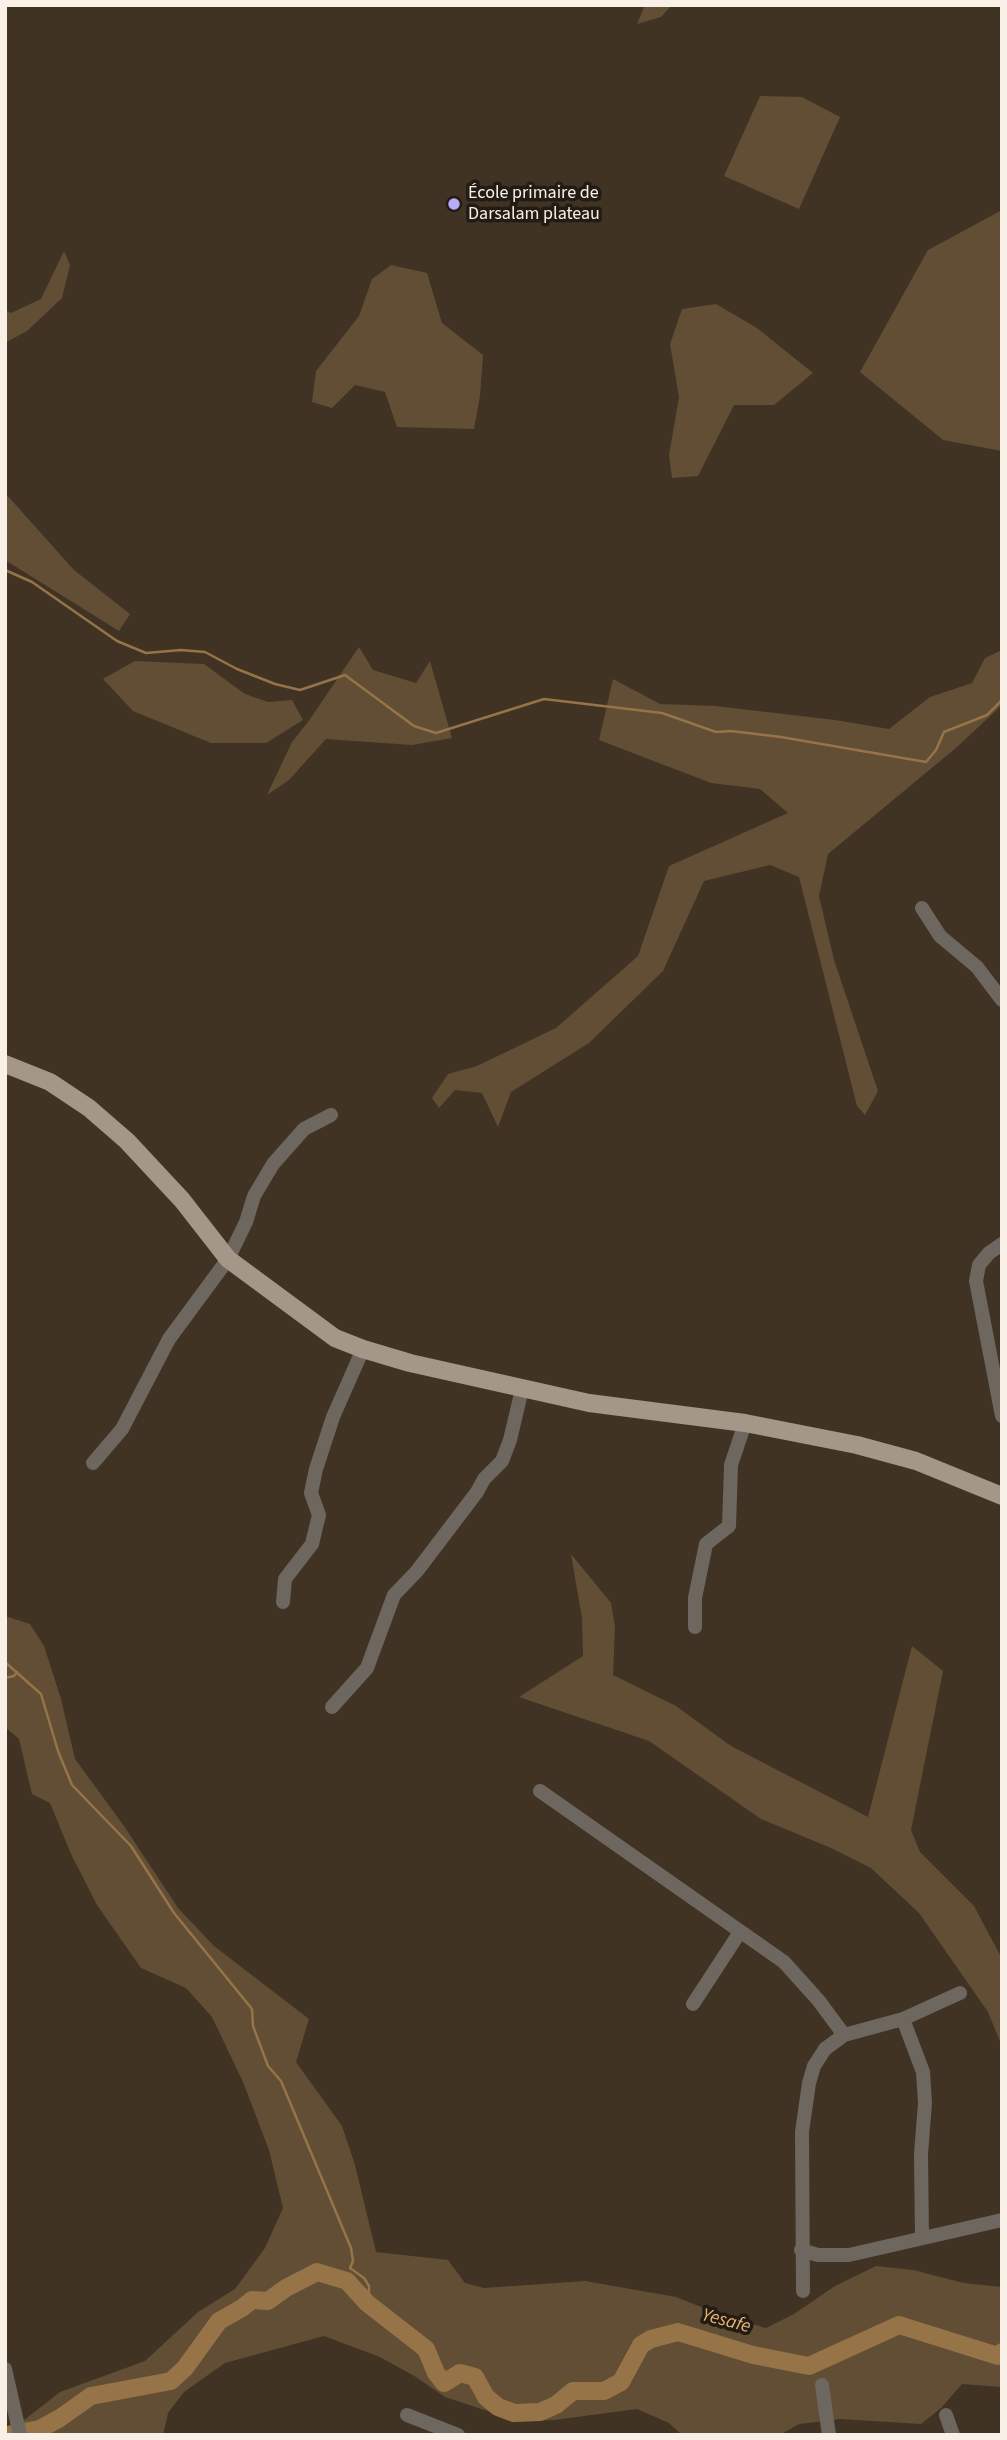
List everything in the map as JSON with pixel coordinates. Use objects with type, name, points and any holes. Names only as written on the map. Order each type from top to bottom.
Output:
[{"type":"main road","points":[[5,1064],[50,1082],[89,1108],[127,1140],[182,1200],[228,1259],[335,1338],[410,1363],[589,1403],[745,1423],[857,1445],[916,1461],[1002,1496]]},
{"type":"street","points":[[922,908],[940,936],[977,967],[1002,1000]]},
{"type":"street","points":[[93,1463],[122,1429],[169,1339],[228,1259],[246,1222],[254,1196],[273,1164],[304,1129],[331,1115]]},
{"type":"street","points":[[1002,1244],[989,1253],[979,1265],[976,1281],[1002,1416]]},
{"type":"street","points":[[283,1602],[285,1579],[312,1544],[319,1515],[311,1493],[316,1469],[332,1417],[363,1349]]},
{"type":"street","points":[[332,1707],[367,1668],[394,1595],[417,1571],[484,1479],[502,1461],[522,1389]]},
{"type":"street","points":[[695,1627],[695,1598],[706,1544],[729,1526],[731,1465],[745,1423]]},
{"type":"street","points":[[540,1791],[784,1962],[820,2001],[844,2035]]},
{"type":"street","points":[[693,2004],[740,1932]]},
{"type":"street","points":[[803,2291],[802,2132],[814,2066],[825,2049],[844,2035],[904,2019],[960,1993]]},
{"type":"street","points":[[904,2019],[923,2072],[925,2103],[921,2154],[922,2237]]},
{"type":"street","points":[[801,2250],[818,2255],[849,2255],[1002,2220]]},
{"type":"street","points":[[5,2370],[19,2431]]},
{"type":"street","points":[[822,2385],[829,2435]]},
{"type":"street","points":[[407,2415],[458,2435]]},
{"type":"street","points":[[946,2415],[953,2435]]},
{"type":"shaded area","points":[[645,5],[672,5],[661,17],[637,24]]},
{"type":"shaded area","points":[[760,96],[802,97],[840,117],[799,209],[724,176]]},
{"type":"shaded area","points":[[1002,210],[1002,451],[943,440],[860,372],[928,250]]},
{"type":"shaded area","points":[[64,251],[70,265],[62,298],[27,331],[5,343],[5,310],[11,313],[41,299]]},
{"type":"shaded area","points":[[391,265],[427,273],[442,323],[483,355],[474,429],[397,427],[385,392],[355,385],[332,408],[312,402],[316,371],[359,316],[372,279]]},
{"type":"shaded area","points":[[716,304],[757,328],[813,373],[774,405],[734,405],[698,476],[672,478],[669,455],[679,397],[670,344],[682,309]]},
{"type":"shaded area","points":[[5,493],[74,570],[130,614],[119,631],[5,560]]},
{"type":"shaded area","points":[[359,647],[373,670],[416,683],[430,661],[452,738],[412,745],[326,739],[289,780],[267,795],[292,742]]},
{"type":"shaded area","points":[[1002,650],[1002,705],[957,747],[828,854],[819,896],[834,960],[878,1091],[865,1115],[857,1106],[799,877],[770,865],[704,881],[663,971],[589,1043],[511,1092],[498,1127],[482,1093],[455,1090],[439,1108],[432,1098],[448,1074],[477,1066],[556,1028],[638,956],[669,866],[788,813],[760,789],[711,783],[599,740],[613,679],[660,704],[715,706],[889,729],[930,697],[972,683],[985,658]]},
{"type":"shaded area","points":[[135,661],[204,664],[245,694],[268,702],[292,700],[303,720],[266,743],[211,743],[133,711],[103,679]]},
{"type":"shaded area","points":[[571,1554],[611,1603],[615,1627],[613,1675],[676,1706],[731,1746],[868,1817],[912,1646],[943,1671],[911,1830],[920,1852],[974,1906],[1000,1955],[1002,2046],[988,2012],[919,1913],[871,1868],[761,1819],[649,1741],[519,1697],[583,1656],[582,1618]]},
{"type":"shaded area","points":[[5,1616],[30,1624],[44,1646],[61,1699],[75,1759],[124,1826],[178,1908],[214,1946],[309,2019],[296,2062],[342,2126],[355,2165],[376,2252],[448,2260],[465,2283],[484,2288],[585,2281],[676,2297],[724,2316],[766,2328],[794,2314],[835,2286],[876,2266],[913,2270],[964,2283],[1002,2287],[1002,2387],[962,2384],[941,2408],[921,2424],[840,2419],[799,2424],[780,2435],[682,2435],[669,2423],[637,2409],[554,2420],[518,2421],[445,2397],[380,2357],[324,2336],[225,2363],[184,2392],[168,2413],[163,2435],[5,2435],[60,2392],[145,2361],[198,2312],[235,2289],[265,2248],[283,2208],[269,2150],[243,2082],[212,2017],[186,1988],[141,1968],[97,1905],[71,1854],[50,1803],[32,1794],[19,1739],[5,1727]]},
{"type":"waterway","points":[[5,570],[32,582],[117,641],[146,653],[181,650],[205,652],[237,669],[275,684],[300,690],[345,675],[414,726],[436,733],[544,699],[662,713],[716,732],[731,731],[781,737],[926,762],[936,750],[944,732],[987,715],[1002,700]]},
{"type":"waterway","points":[[5,1662],[41,1694],[58,1751],[72,1785],[131,1846],[174,1913],[252,2009],[253,2026],[268,2066],[281,2081],[351,2248],[353,2261],[350,2268],[364,2278],[369,2286],[365,2301]]},
{"type":"waterway","points":[[5,1678],[14,1676],[17,1672]]},
{"type":"waterway","name":"Yesafe","points":[[7,2435],[40,2429],[91,2396],[171,2381],[185,2368],[219,2321],[252,2300],[268,2301],[317,2272],[347,2281],[367,2303],[426,2349],[436,2373],[444,2383],[460,2373],[475,2377],[486,2397],[498,2407],[514,2413],[540,2412],[556,2405],[573,2391],[604,2391],[621,2382],[641,2345],[651,2339],[678,2332],[753,2355],[809,2366],[899,2325],[998,2356],[1002,2352]]},
{"type":"place","name":"École primaire de Darsalam plateau","points":[[454,204]]}]
